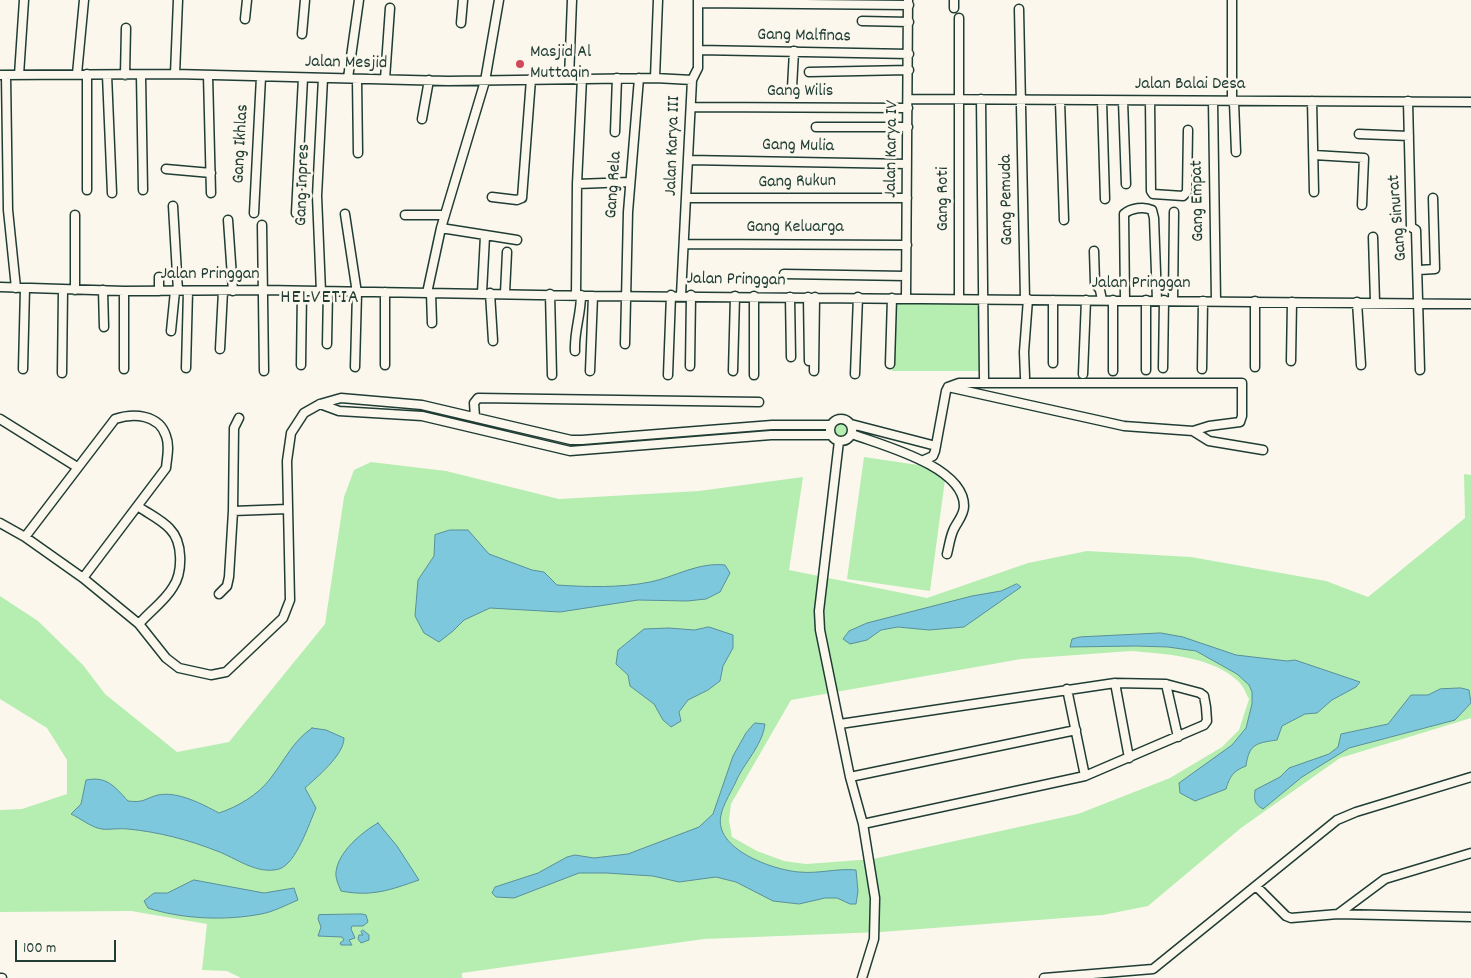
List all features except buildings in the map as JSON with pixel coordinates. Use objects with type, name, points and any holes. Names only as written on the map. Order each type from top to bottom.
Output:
[{"type":"street","points":[[19,75],[24,0]]},
{"type":"street","points":[[77,74],[84,0]]},
{"type":"street","points":[[175,74],[178,0]]},
{"type":"street","points":[[245,19],[247,0]]},
{"type":"street","points":[[302,34],[306,0]]},
{"type":"street","points":[[348,78],[359,0]]},
{"type":"street","points":[[461,24],[463,0]]},
{"type":"street","points":[[432,323],[429,293],[441,228],[485,81],[499,0]]},
{"type":"street","points":[[569,78],[572,0]]},
{"type":"street","points":[[655,78],[658,0]]},
{"type":"street","points":[[1232,0],[1233,102],[1236,152]]},
{"type":"street","points":[[698,2],[908,3]]},
{"type":"street","name":"Jalan Karya III","points":[[681,295],[692,80],[698,68],[698,2]]},
{"type":"street","name":"Jalan Karya IV","points":[[906,298],[908,3]]},
{"type":"street","points":[[385,79],[390,8]]},
{"type":"street","name":"Gang Pemuda","points":[[1019,8],[1026,299],[1025,378]]},
{"type":"street","name":"Gang Roti","points":[[959,18],[959,298]]},
{"type":"street","points":[[862,21],[909,22]]},
{"type":"street","points":[[125,75],[126,28]]},
{"type":"street","name":"Gang Malfinas","points":[[699,50],[909,54]]},
{"type":"street","points":[[792,88],[794,51]]},
{"type":"street","points":[[809,72],[908,70]]},
{"type":"street","name":"Jalan Mesjid","points":[[3,76],[77,74],[141,76],[175,74],[485,81],[569,78],[692,80]]},
{"type":"street","points":[[87,74],[87,190]]},
{"type":"street","points":[[107,75],[112,193]]},
{"type":"street","points":[[208,75],[211,193]]},
{"type":"street","points":[[3,76],[4,210],[16,288]]},
{"type":"street","points":[[141,76],[143,190]]},
{"type":"street","name":"Gang Ikhlas","points":[[254,213],[261,77]]},
{"type":"street","points":[[296,213],[303,78]]},
{"type":"street","name":"Gang Inpres","points":[[323,78],[316,206],[327,344]]},
{"type":"street","points":[[575,351],[574,333],[581,314],[577,184],[582,78]]},
{"type":"street","points":[[616,132],[617,78]]},
{"type":"street","name":"Gang Rela","points":[[625,344],[630,182],[638,78]]},
{"type":"street","points":[[357,79],[358,153]]},
{"type":"street","points":[[492,197],[517,200],[522,198],[531,79]]},
{"type":"street","points":[[422,119],[429,80]]},
{"type":"street","name":"Jalan Balai Desa","points":[[908,99],[1471,102]]},
{"type":"street","points":[[982,100],[984,378]]},
{"type":"street","points":[[1060,101],[1064,220]]},
{"type":"street","points":[[1102,101],[1105,199]]},
{"type":"street","points":[[1123,101],[1126,184]]},
{"type":"street","points":[[1150,101],[1151,191],[1153,194],[1183,196],[1187,192],[1188,130]]},
{"type":"street","name":"Gang Empat","points":[[1213,101],[1216,301]]},
{"type":"street","points":[[1312,101],[1314,192]]},
{"type":"street","name":"Gang Sinurat","points":[[1408,101],[1411,227],[1416,230],[1420,370]]},
{"type":"street","name":"Gang Wilis","points":[[691,107],[908,108]]},
{"type":"street","points":[[816,127],[908,127]]},
{"type":"street","points":[[1359,134],[1409,136]]},
{"type":"street","points":[[1314,155],[1364,158],[1362,205]]},
{"type":"street","name":"Gang Mulia","points":[[689,160],[907,164]]},
{"type":"street","points":[[166,169],[211,173]]},
{"type":"street","points":[[577,184],[630,182]]},
{"type":"street","name":"Gang Rukun","points":[[687,198],[907,198]]},
{"type":"street","points":[[1418,270],[1435,269],[1433,198]]},
{"type":"street","points":[[171,331],[176,291],[173,206]]},
{"type":"street","points":[[1125,300],[1124,214],[1131,209],[1149,208],[1152,210],[1154,218],[1164,368]]},
{"type":"street","points":[[1173,300],[1174,212]]},
{"type":"street","points":[[345,214],[357,293],[355,368]]},
{"type":"street","points":[[75,215],[75,290]]},
{"type":"street","points":[[406,215],[445,215]]},
{"type":"street","points":[[228,220],[233,291]]},
{"type":"street","points":[[262,225],[264,371]]},
{"type":"street","points":[[441,228],[516,240]]},
{"type":"street","points":[[485,236],[486,293],[493,341]]},
{"type":"street","points":[[1373,237],[1375,302]]},
{"type":"street","name":"Gang Keluarga","points":[[684,244],[907,245]]},
{"type":"street","points":[[1094,251],[1095,283],[1100,290],[1102,300]]},
{"type":"street","points":[[505,293],[507,252]]},
{"type":"street","points":[[784,274],[906,276]]},
{"type":"street","points":[[159,277],[159,291]]},
{"type":"street","name":"Jalan Pringgan","points":[[0,287],[124,291],[264,290],[593,296],[691,295],[1471,304]]},
{"type":"street","points":[[23,369],[25,288]]},
{"type":"street","points":[[62,373],[63,290]]},
{"type":"street","points":[[103,290],[104,327]]},
{"type":"street","points":[[124,291],[124,369]]},
{"type":"street","points":[[186,368],[188,291]]},
{"type":"street","points":[[220,349],[223,291]]},
{"type":"street","points":[[301,365],[302,291]]},
{"type":"street","points":[[385,292],[385,365]]},
{"type":"street","points":[[550,294],[552,375]]},
{"type":"street","points":[[668,375],[671,295]]},
{"type":"street","points":[[690,366],[691,295]]},
{"type":"street","points":[[590,371],[593,296]]},
{"type":"street","points":[[733,371],[735,296]]},
{"type":"street","points":[[754,296],[754,375]]},
{"type":"street","points":[[790,297],[791,357]]},
{"type":"street","points":[[809,361],[812,297]]},
{"type":"street","points":[[812,297],[814,371]]},
{"type":"street","points":[[855,374],[858,297]]},
{"type":"street","points":[[890,364],[892,298]]},
{"type":"street","points":[[1053,300],[1053,364]]},
{"type":"street","points":[[1083,374],[1086,300]]},
{"type":"street","points":[[1112,370],[1113,300]]},
{"type":"street","points":[[1146,300],[1146,370]]},
{"type":"street","points":[[1202,368],[1203,301]]},
{"type":"street","points":[[1255,302],[1255,367]]},
{"type":"street","points":[[1291,361],[1292,302]]},
{"type":"street","points":[[1357,302],[1361,364]]},
{"type":"street","points":[[959,383],[1242,383],[1242,416],[1240,422],[1209,426],[1193,431],[1124,426],[948,387],[959,383]]},
{"type":"street","points":[[924,460],[934,456],[948,387]]},
{"type":"street","points":[[0,524],[25,537],[83,578],[138,624],[166,658],[179,668],[211,674],[226,672],[276,625],[287,609],[290,600],[291,584],[286,461],[291,433],[304,414],[320,404],[340,398],[422,405],[571,440],[772,425],[830,425],[839,418],[851,424],[936,446]]},
{"type":"street","points":[[475,417],[474,402],[478,398],[759,402]]},
{"type":"street","points":[[320,404],[339,411],[422,416],[570,451],[771,435],[831,436],[839,441],[846,440],[852,434]]},
{"type":"street","points":[[25,537],[115,420],[126,415],[148,417],[166,434],[168,449],[166,468],[83,578]]},
{"type":"street","points":[[219,594],[227,586],[229,577],[233,511],[234,428],[240,418]]},
{"type":"street","points":[[0,419],[77,467]]},
{"type":"street","points":[[851,424],[852,434]]},
{"type":"street","points":[[830,425],[831,436]]},
{"type":"street","points":[[512,436],[516,426]]},
{"type":"street","points":[[1193,431],[1209,442],[1263,450]]},
{"type":"street","points":[[672,433],[673,443]]},
{"type":"street","points":[[852,434],[924,460],[959,489],[962,497],[962,512],[953,531],[947,554]]},
{"type":"street","points":[[839,441],[819,611],[820,630],[850,778],[863,824],[875,898],[874,938],[862,978]]},
{"type":"street","points":[[138,507],[170,528],[177,538],[180,555],[177,580],[173,588],[138,624]]},
{"type":"street","points":[[233,511],[287,509]]},
{"type":"street","points":[[840,724],[1115,683],[1166,684],[1200,693],[1204,698],[1207,721],[1204,725],[1086,776],[863,824]]},
{"type":"street","points":[[1115,683],[1130,758]]},
{"type":"street","points":[[1166,684],[1178,737]]},
{"type":"street","points":[[1067,689],[1086,776]]},
{"type":"street","points":[[850,778],[1076,730]]},
{"type":"street","points":[[1044,978],[1153,969],[1338,820],[1356,812],[1471,777]]},
{"type":"street","points":[[1338,914],[1385,879],[1471,853]]},
{"type":"street","points":[[1256,886],[1286,916],[1291,918],[1338,914],[1471,917]]},
{"type":"street","points":[[1153,969],[1156,978]]},
{"type":"green space","points":[[892,300],[980,301],[980,371],[892,371]]},
{"type":"green space","points":[[837,422],[843,422],[848,427],[846,436],[837,438],[832,433],[832,427]]},
{"type":"green space","points":[[864,457],[925,466],[945,480],[930,591],[847,579]]},
{"type":"green space","points":[[371,462],[446,471],[559,499],[699,491],[803,477],[789,570],[927,598],[1028,563],[1087,551],[1191,557],[1326,581],[1368,597],[1465,518],[1464,474],[1471,475],[1471,718],[1340,758],[1241,828],[1148,906],[1103,915],[881,932],[704,939],[462,973],[462,978],[241,978],[227,971],[202,970],[207,924],[131,911],[0,912],[0,810],[22,809],[67,794],[67,760],[47,728],[0,699],[0,596],[38,621],[83,665],[105,694],[177,752],[229,742],[325,624],[344,497],[354,470]],"holes":[[[1131,651],[1188,658],[1228,673],[1239,682],[1249,699],[1239,730],[1222,747],[1170,778],[1078,814],[873,859],[806,864],[784,861],[757,851],[732,837],[729,820],[731,804],[791,700],[1021,659]]]},
{"type":"water","points":[[450,530],[468,530],[489,554],[532,570],[544,572],[557,585],[604,586],[639,584],[659,580],[696,568],[715,565],[725,565],[730,573],[720,592],[706,599],[687,601],[638,600],[560,612],[490,608],[464,620],[439,642],[424,633],[415,616],[418,580],[434,556],[435,535]]},
{"type":"water","points":[[1017,584],[1021,587],[964,627],[929,630],[898,627],[881,630],[867,640],[850,644],[843,639],[849,631],[867,623],[972,596],[1001,591]]},
{"type":"water","points":[[709,627],[733,635],[733,648],[723,666],[720,681],[708,690],[688,700],[679,712],[681,721],[671,727],[663,720],[654,704],[630,686],[628,675],[616,664],[618,650],[644,629],[694,630]]},
{"type":"water","points":[[1161,633],[1183,637],[1236,655],[1287,661],[1295,660],[1360,682],[1356,687],[1332,700],[1317,713],[1305,714],[1282,726],[1277,740],[1264,742],[1252,749],[1246,766],[1233,774],[1226,789],[1195,801],[1180,793],[1179,783],[1232,745],[1246,728],[1252,704],[1252,692],[1249,685],[1237,674],[1196,651],[1168,647],[1070,647],[1072,639],[1080,637]]},
{"type":"water","points":[[1461,688],[1469,690],[1471,703],[1455,720],[1349,748],[1302,777],[1263,809],[1256,803],[1255,790],[1280,777],[1289,768],[1329,754],[1338,747],[1341,734],[1388,724],[1411,695],[1428,695],[1440,689]]},
{"type":"water","points":[[755,723],[765,724],[764,731],[738,777],[722,811],[721,827],[726,838],[747,856],[775,867],[799,872],[856,870],[858,891],[856,904],[850,904],[837,898],[825,898],[799,904],[773,901],[736,882],[716,877],[679,882],[653,876],[606,873],[579,873],[514,898],[496,897],[492,893],[495,887],[538,873],[567,857],[575,855],[594,858],[628,854],[699,827],[713,814],[733,756],[746,733]]},
{"type":"water","points":[[312,728],[326,730],[344,738],[343,745],[323,772],[305,788],[316,808],[296,852],[285,866],[279,869],[263,870],[255,868],[206,847],[162,834],[140,830],[98,828],[71,814],[81,804],[86,780],[93,779],[110,783],[128,801],[141,801],[158,795],[174,795],[190,799],[219,813],[240,804],[260,790],[294,745]]},
{"type":"water","points":[[378,823],[397,846],[419,880],[381,892],[352,893],[341,891],[336,874],[341,857],[358,837]]},
{"type":"water","points":[[194,880],[264,893],[294,888],[298,900],[266,913],[233,918],[175,915],[148,908],[144,901],[154,893],[167,893]]},
{"type":"water","points":[[319,915],[366,915],[368,922],[363,926],[352,926],[351,929],[355,938],[349,940],[352,945],[341,945],[340,943],[344,940],[342,937],[318,936],[321,927],[318,919]]},
{"type":"water","points":[[363,930],[369,935],[369,940],[361,943],[358,939],[359,935],[363,935],[361,932]]},
{"type":"place","name":"Masjid Al Muttaqin","points":[[520,64]]},
{"type":"district","name":"HELVETIA","points":[[320,299]]}]
